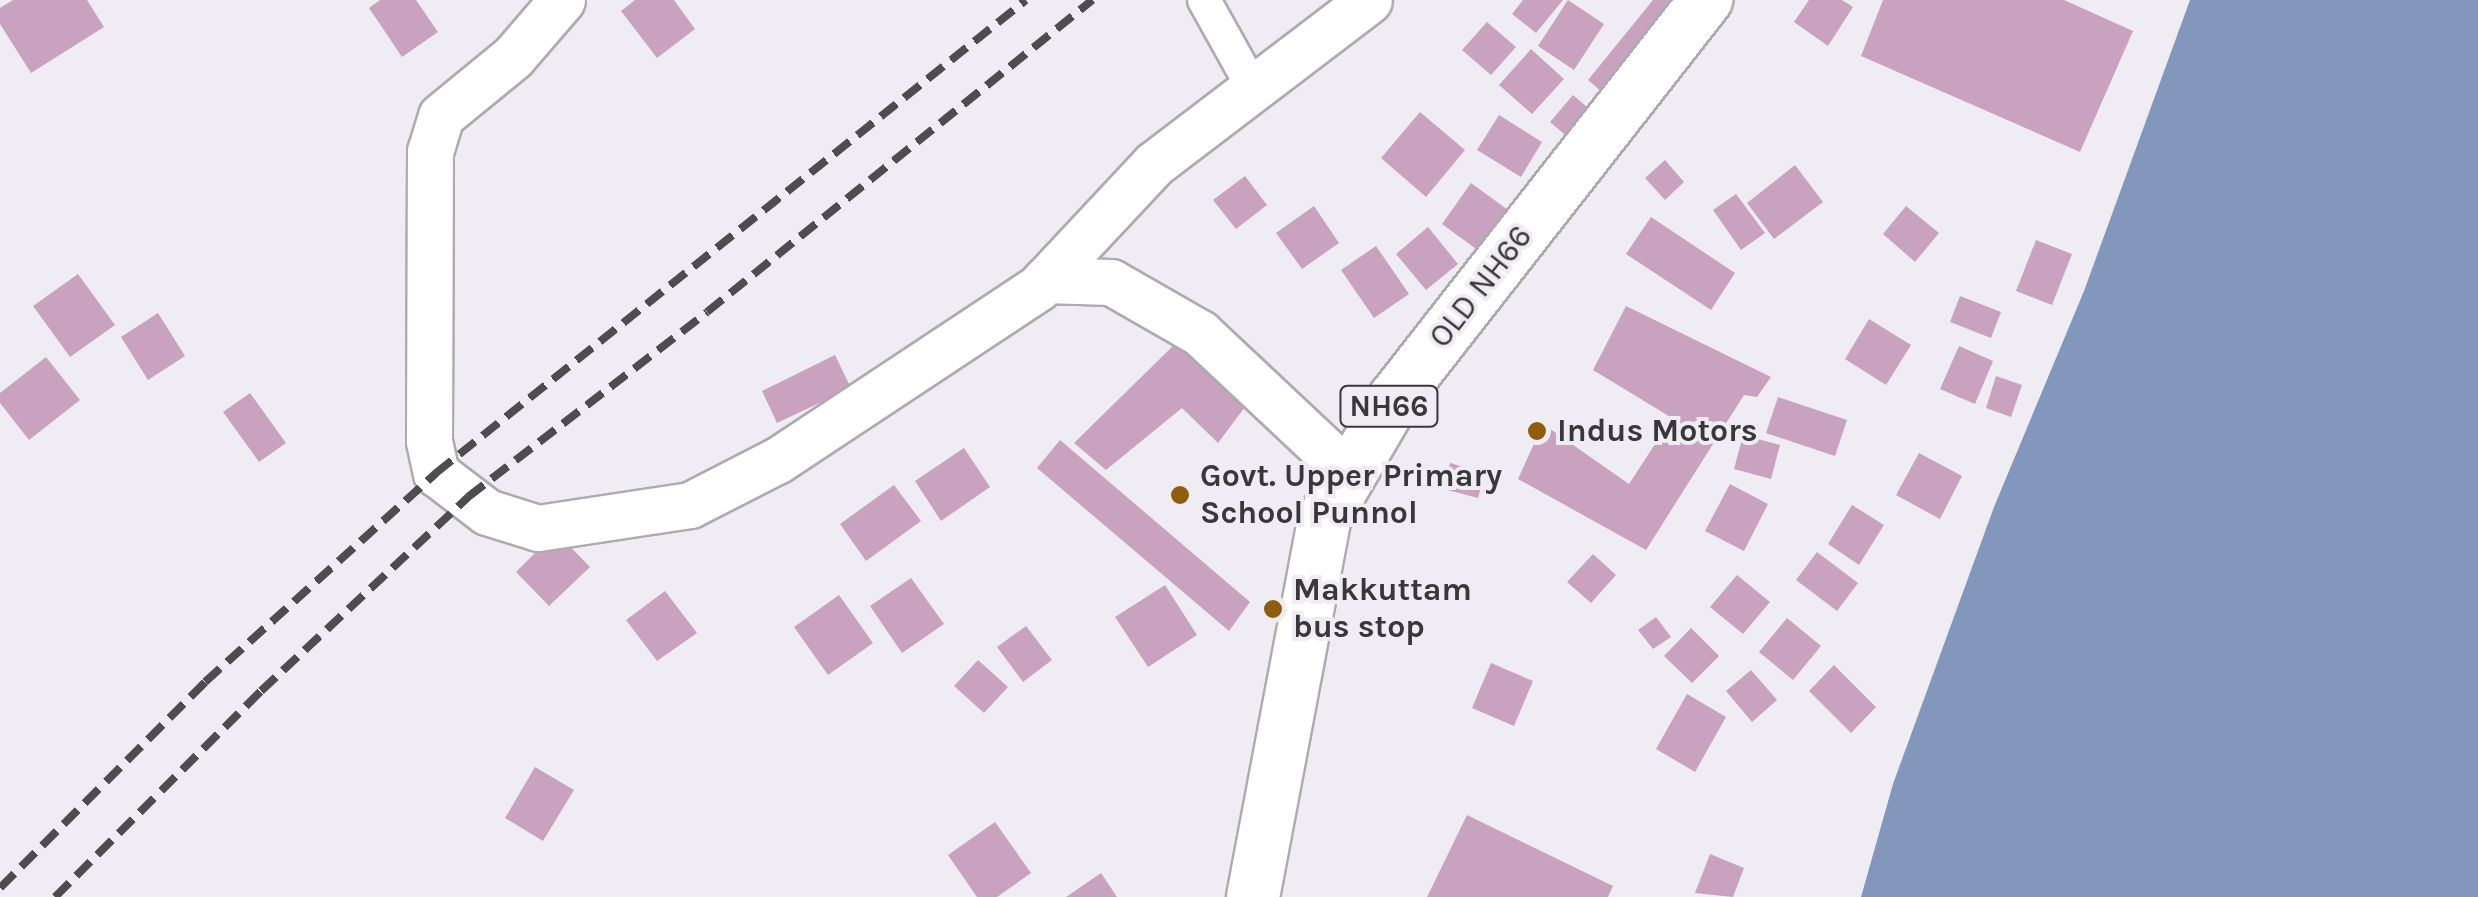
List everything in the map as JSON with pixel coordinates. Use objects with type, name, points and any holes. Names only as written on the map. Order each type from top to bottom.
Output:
[{"type":"main road","points":[[562,0],[512,56],[442,116],[430,151],[429,441],[436,473],[487,512],[538,528],[690,505],[778,460],[1045,280],[1154,164],[1369,0]]},
{"type":"main road","name":"OLD NH66","points":[[1252,897],[1325,517],[1394,399],[1706,0]]},
{"type":"main road","points":[[1045,280],[1111,282],[1200,333],[1350,474]]},
{"type":"street","points":[[1204,0],[1254,90]]},
{"type":"water","points":[[2190,0],[2478,0],[2478,897],[1861,897],[1893,784],[1994,507],[2084,291]]},
{"type":"building","points":[[13,0],[87,0],[104,27],[31,73],[0,24],[0,8]]},
{"type":"building","points":[[380,0],[416,0],[438,32],[402,57],[369,8]]},
{"type":"building","points":[[635,0],[674,0],[695,29],[657,58],[621,11]]},
{"type":"building","points":[[1523,0],[1563,0],[1536,33],[1512,14]]},
{"type":"building","points":[[1568,0],[1604,24],[1574,70],[1538,46]]},
{"type":"building","points":[[1653,0],[1699,0],[1615,103],[1588,80]]},
{"type":"building","points":[[1809,0],[1842,0],[1853,7],[1828,46],[1794,22]]},
{"type":"building","points":[[1883,0],[2064,0],[2133,31],[2080,152],[1861,56]]},
{"type":"building","points":[[1487,22],[1516,47],[1491,75],[1462,50]]},
{"type":"building","points":[[1531,49],[1564,79],[1532,114],[1499,85]]},
{"type":"building","points":[[1573,95],[1601,119],[1578,146],[1550,122]]},
{"type":"building","points":[[1420,112],[1465,150],[1426,197],[1381,158]]},
{"type":"building","points":[[1499,115],[1542,142],[1521,177],[1477,150]]},
{"type":"building","points":[[1665,160],[1684,182],[1665,200],[1645,178]]},
{"type":"building","points":[[1795,165],[1823,202],[1774,239],[1747,203]]},
{"type":"building","points":[[1245,176],[1267,205],[1236,229],[1213,200]]},
{"type":"building","points":[[1471,183],[1508,210],[1479,251],[1442,224]]},
{"type":"building","points":[[1736,194],[1765,233],[1741,250],[1713,210]]},
{"type":"building","points":[[1314,206],[1339,243],[1302,269],[1276,233]]},
{"type":"building","points":[[1906,206],[1939,233],[1915,262],[1883,234]]},
{"type":"building","points":[[1651,217],[1735,273],[1711,310],[1626,254]]},
{"type":"building","points":[[1428,227],[1458,264],[1426,290],[1396,254]]},
{"type":"building","points":[[2036,240],[2072,254],[2052,305],[2016,291]]},
{"type":"building","points":[[1376,246],[1409,294],[1374,318],[1341,270]]},
{"type":"building","points":[[78,274],[115,325],[70,357],[33,306]]},
{"type":"building","points":[[1960,296],[2001,312],[1991,338],[1950,322]]},
{"type":"building","points":[[1626,306],[1771,377],[1757,397],[1744,395],[1646,550],[1518,479],[1543,424],[1629,484],[1672,418],[1593,370]]},
{"type":"building","points":[[158,313],[185,356],[148,380],[121,337]]},
{"type":"building","points":[[1869,319],[1911,345],[1886,385],[1845,359]]},
{"type":"building","points":[[1177,342],[1248,403],[1218,443],[1182,408],[1106,470],[1074,443]]},
{"type":"building","points":[[1959,346],[1993,361],[1975,404],[1940,389]]},
{"type":"building","points":[[835,355],[851,388],[777,423],[762,391]]},
{"type":"building","points":[[46,357],[80,400],[29,440],[0,403],[0,393]]},
{"type":"building","points":[[1996,376],[2022,385],[2011,417],[1986,408]]},
{"type":"building","points":[[250,393],[286,443],[259,462],[223,412]]},
{"type":"building","points":[[1778,397],[1847,420],[1835,456],[1766,433]]},
{"type":"building","points":[[1743,435],[1780,445],[1771,479],[1734,469]]},
{"type":"building","points":[[1060,440],[1250,602],[1229,631],[1037,468]]},
{"type":"building","points":[[964,448],[990,487],[941,521],[915,481]]},
{"type":"building","points":[[1919,453],[1962,476],[1940,519],[1896,495]]},
{"type":"building","points":[[1450,463],[1485,473],[1478,498],[1444,489]]},
{"type":"building","points":[[1730,484],[1768,504],[1744,551],[1705,531]]},
{"type":"building","points":[[894,485],[921,521],[866,561],[840,524]]},
{"type":"building","points":[[1852,505],[1884,525],[1859,565],[1828,544]]},
{"type":"building","points":[[556,532],[590,567],[549,606],[516,572]]},
{"type":"building","points":[[1817,552],[1858,583],[1837,611],[1796,580]]},
{"type":"building","points":[[1593,554],[1616,575],[1591,603],[1567,582]]},
{"type":"building","points":[[1737,575],[1770,602],[1743,634],[1710,607]]},
{"type":"building","points":[[911,578],[944,624],[902,653],[870,606]]},
{"type":"building","points":[[1165,585],[1197,635],[1148,667],[1115,617]]},
{"type":"building","points":[[665,591],[697,633],[657,661],[626,620]]},
{"type":"building","points":[[839,595],[873,643],[828,675],[794,627]]},
{"type":"building","points":[[1656,617],[1671,637],[1653,649],[1638,630]]},
{"type":"building","points":[[1787,618],[1821,646],[1793,680],[1759,652]]},
{"type":"building","points":[[1026,626],[1052,660],[1023,682],[997,647]]},
{"type":"building","points":[[1691,628],[1719,656],[1692,683],[1664,656]]},
{"type":"building","points":[[978,660],[1008,687],[984,713],[954,686]]},
{"type":"building","points":[[1491,663],[1533,681],[1514,726],[1472,708]]},
{"type":"building","points":[[1834,665],[1876,707],[1851,733],[1809,691]]},
{"type":"building","points":[[1751,670],[1777,700],[1752,722],[1726,691]]},
{"type":"building","points":[[1687,694],[1726,717],[1695,772],[1656,749]]},
{"type":"building","points":[[535,767],[574,790],[543,841],[505,818]]},
{"type":"building","points":[[1467,815],[1613,886],[1608,897],[1427,897]]},
{"type":"building","points":[[995,822],[1031,873],[997,897],[977,897],[948,855]]},
{"type":"building","points":[[1710,854],[1744,868],[1733,897],[1695,893]]},
{"type":"building","points":[[1101,873],[1117,897],[1066,897]]},
{"type":"railway","points":[[0,888],[205,682],[436,473],[1026,0]]},
{"type":"railway","points":[[55,897],[261,691],[468,497],[707,312],[1092,0]]},
{"type":"place","name":"Indus Motors","points":[[1537,431]]},
{"type":"place","name":"Govt. Upper Primary School Punnol","points":[[1180,495]]},
{"type":"place","name":"Makkuttam bus stop","points":[[1273,609]]}]
